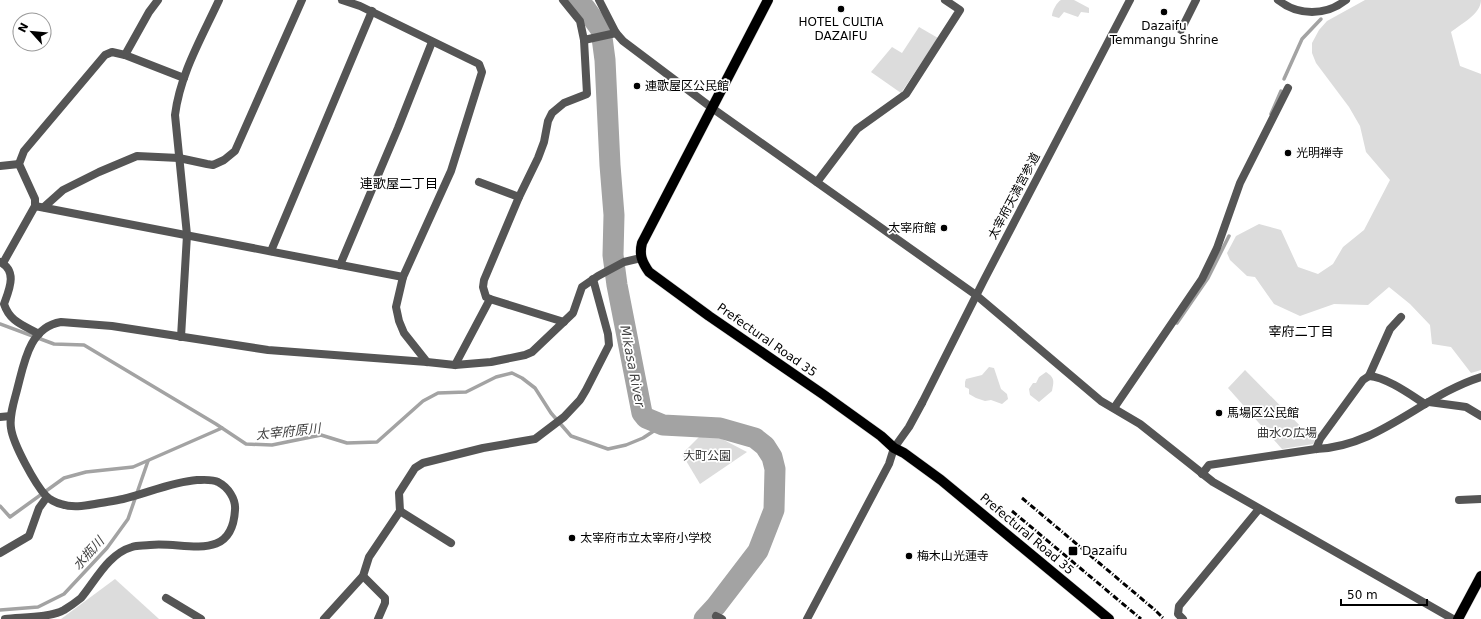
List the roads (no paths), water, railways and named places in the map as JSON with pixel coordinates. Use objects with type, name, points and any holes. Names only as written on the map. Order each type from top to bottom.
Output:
[{"type":"main road","points":[[641,258],[640,251],[642,243],[768,0]]},
{"type":"main road","name":"Prefectural Road 35","points":[[641,258],[649,272],[709,316],[824,395],[881,436],[894,448],[904,453],[941,480],[1109,619]]},
{"type":"main road","points":[[1458,619],[1481,576]]},
{"type":"street","points":[[125,55],[149,12],[158,0]]},
{"type":"street","points":[[181,337],[187,234],[178,158],[175,115],[176,105],[184,78],[219,0]]},
{"type":"street","points":[[44,207],[63,190],[137,156],[178,158],[207,164],[213,164],[224,160],[235,151],[302,0]]},
{"type":"street","points":[[342,0],[372,11],[479,64],[482,72],[451,171],[403,277],[396,307],[399,321],[404,333],[428,362]]},
{"type":"street","points":[[563,0],[580,21],[587,40],[586,94],[564,103],[552,113],[548,121],[544,142],[538,158],[519,197],[482,287],[486,297],[490,300],[564,322]]},
{"type":"street","points":[[598,0],[614,33],[623,41],[712,108],[976,295],[1101,401],[1140,424],[1213,482],[1453,619]]},
{"type":"street","points":[[817,182],[856,129],[906,94],[960,10],[945,0]]},
{"type":"street","name":"太宰府天満宮参道","points":[[807,619],[889,464],[894,448],[909,427],[922,403],[976,295],[1130,0]]},
{"type":"street","points":[[1181,30],[1196,0]]},
{"type":"street","points":[[1278,0],[1296,10],[1311,12],[1320,12],[1339,5],[1346,0]]},
{"type":"street","points":[[271,251],[372,11]]},
{"type":"street","points":[[587,40],[614,33]]},
{"type":"street","points":[[340,265],[398,128],[432,42]]},
{"type":"street","points":[[39,334],[11,318],[7,313],[4,304],[11,282],[11,273],[2,262],[35,206],[35,199],[19,164],[24,151],[106,55],[112,52],[125,55],[184,78]]},
{"type":"street","points":[[1114,408],[1202,279],[1217,248],[1240,183],[1288,88]]},
{"type":"street","points":[[0,166],[19,164]]},
{"type":"street","points":[[479,182],[519,197]]},
{"type":"street","points":[[35,206],[187,234],[403,277]]},
{"type":"street","points":[[5,619],[45,615],[62,611],[80,599],[103,568],[119,554],[132,547],[156,544],[210,547],[223,541],[230,531],[234,519],[235,505],[229,490],[217,481],[202,480],[182,482],[122,499],[80,506],[61,504],[47,497],[33,479],[13,437],[10,427],[11,416],[25,359],[34,341],[44,328],[53,323],[61,322],[112,326],[268,350],[455,365],[490,362],[529,354],[573,313],[582,287],[595,277],[624,262],[641,258]]},
{"type":"street","points":[[324,619],[363,576],[369,557],[400,511],[399,494],[415,468],[423,463],[483,448],[535,439],[555,425],[580,400],[609,345],[608,334],[595,277]]},
{"type":"street","points":[[455,365],[490,300]]},
{"type":"street","points":[[1316,449],[1363,380],[1369,376],[1390,328],[1401,316]]},
{"type":"street","points":[[1369,376],[1373,376],[1396,386],[1427,403],[1466,407],[1481,416]]},
{"type":"street","points":[[1202,474],[1209,465],[1316,449],[1329,449],[1354,443],[1373,435],[1427,403],[1481,377]]},
{"type":"street","points":[[0,417],[11,416]]},
{"type":"street","points":[[0,553],[28,536],[39,508],[47,497]]},
{"type":"street","points":[[1459,500],[1481,500]]},
{"type":"street","points":[[1183,619],[1178,614],[1179,606],[1259,509]]},
{"type":"street","points":[[400,511],[451,543]]},
{"type":"street","points":[[363,576],[385,598],[386,603],[378,619]]},
{"type":"street","points":[[166,598],[201,619]]},
{"type":"waterway","name":"Mikasa River","points":[[578,0],[601,30],[605,60],[614,215],[613,255],[617,285],[642,413],[646,418],[663,425],[720,428],[755,438],[765,446],[772,457],[775,469],[774,510],[758,551],[716,606],[704,619]]},
{"type":"waterway","points":[[1284,79],[1302,39],[1321,19]]},
{"type":"waterway","points":[[1271,114],[1281,91]]},
{"type":"waterway","points":[[1177,323],[1208,278],[1229,236]]},
{"type":"waterway","name":"太宰府原川","points":[[0,324],[54,344],[84,345],[216,424],[246,444],[272,445],[321,435],[347,443],[377,442],[423,401],[438,393],[466,392],[496,377],[512,373],[522,378],[535,388],[551,413],[571,436],[608,449],[626,445],[643,438],[663,425]]},
{"type":"waterway","name":"太宰府原川","points":[[0,506],[10,517],[64,478],[86,472],[133,467],[222,428]]},
{"type":"waterway","name":"水瓶川","points":[[0,610],[38,607],[64,594],[107,548],[128,519],[148,461]]},
{"type":"railway","points":[[1022,498],[1164,619]]},
{"type":"railway","points":[[1012,511],[1141,619]]},
{"type":"place","name":"HOTEL CULTIA DAZAIFU","points":[[841,9]]},
{"type":"place","name":"Dazaifu Temmangu Shrine","points":[[1164,12]]},
{"type":"place","name":"連歌屋区公民館","points":[[637,86]]},
{"type":"place","name":"光明禅寺","points":[[1288,153]]},
{"type":"place","name":"太宰府館","points":[[944,228]]},
{"type":"place","name":"馬場区公民館","points":[[1219,413]]},
{"type":"place","name":"太宰府市立太宰府小学校","points":[[572,538]]},
{"type":"place","name":"Dazaifu","points":[[1073,551]]},
{"type":"place","name":"梅木山光蓮寺","points":[[909,556]]},
{"type":"district","name":"連歌屋二丁目","points":[[399,183]]},
{"type":"district","name":"宰府二丁目","points":[[1301,331]]},
{"type":"park label","name":"曲水の広場","points":[[1287,433]]},
{"type":"park label","name":"大町公園","points":[[707,456]]}]
